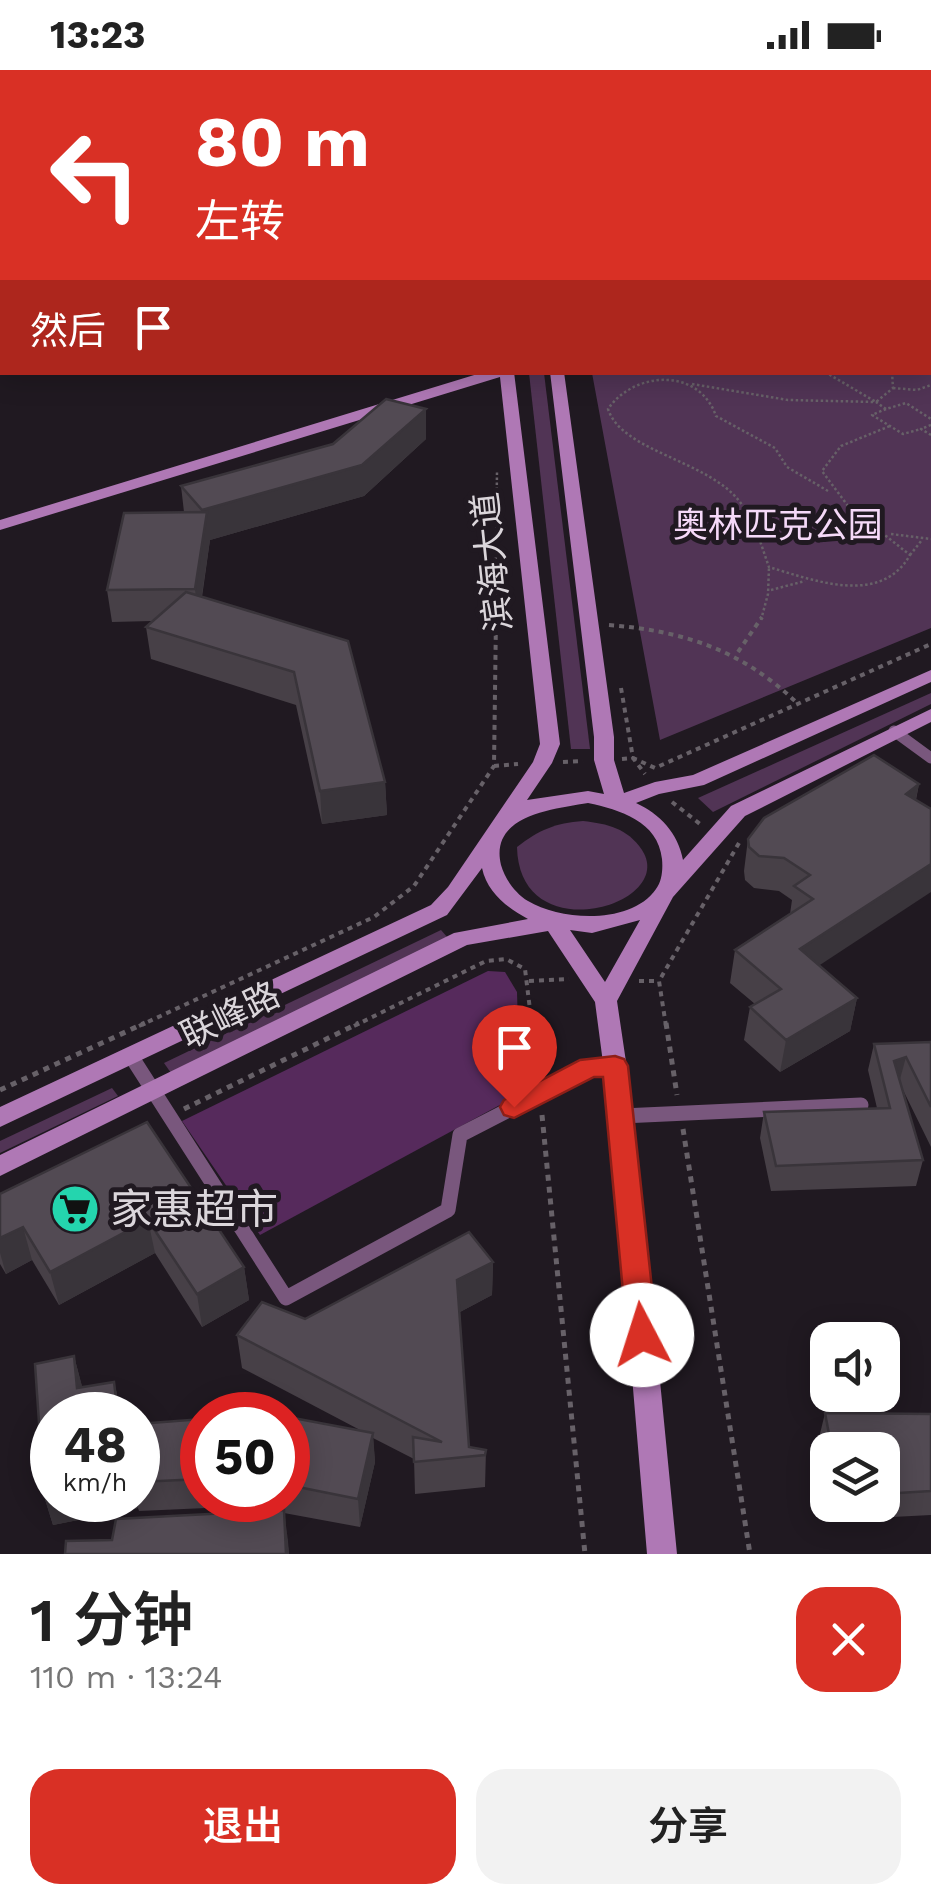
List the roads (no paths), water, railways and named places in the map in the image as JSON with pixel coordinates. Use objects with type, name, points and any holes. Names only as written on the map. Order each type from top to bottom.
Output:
[{"type":"main road","points":[[0,524],[494,375]]},
{"type":"main road","name":"滨海大道","points":[[492,836],[550,744],[504,375]]},
{"type":"main road","points":[[556,375],[604,760],[617,803]]},
{"type":"main road","points":[[617,803],[655,788],[697,780],[931,675]]},
{"type":"main road","points":[[606,1002],[666,894],[675,873],[674,852],[653,823],[617,803],[588,797],[544,802],[507,818],[492,836],[486,855],[489,876],[502,895],[524,911],[553,922],[586,925],[618,921],[646,910],[666,894],[738,811],[931,715]]},
{"type":"main road","name":"联峰路","points":[[0,1118],[439,910],[492,836]]},
{"type":"main road","points":[[553,922],[606,1002],[622,1116],[662,1554]]},
{"type":"main road","name":"联峰路","points":[[0,1166],[462,938],[553,922]]},
{"type":"lane","points":[[894,731],[931,758]]},
{"type":"lane","points":[[132,1056],[286,1298],[448,1210],[460,1135],[590,1068],[615,1066]]},
{"type":"lane","points":[[622,1116],[861,1106]]},
{"type":"place","name":"家惠超市","points":[[75,1209]]},
{"type":"park label","name":"奥林匹克公园","points":[[778,525]]}]
